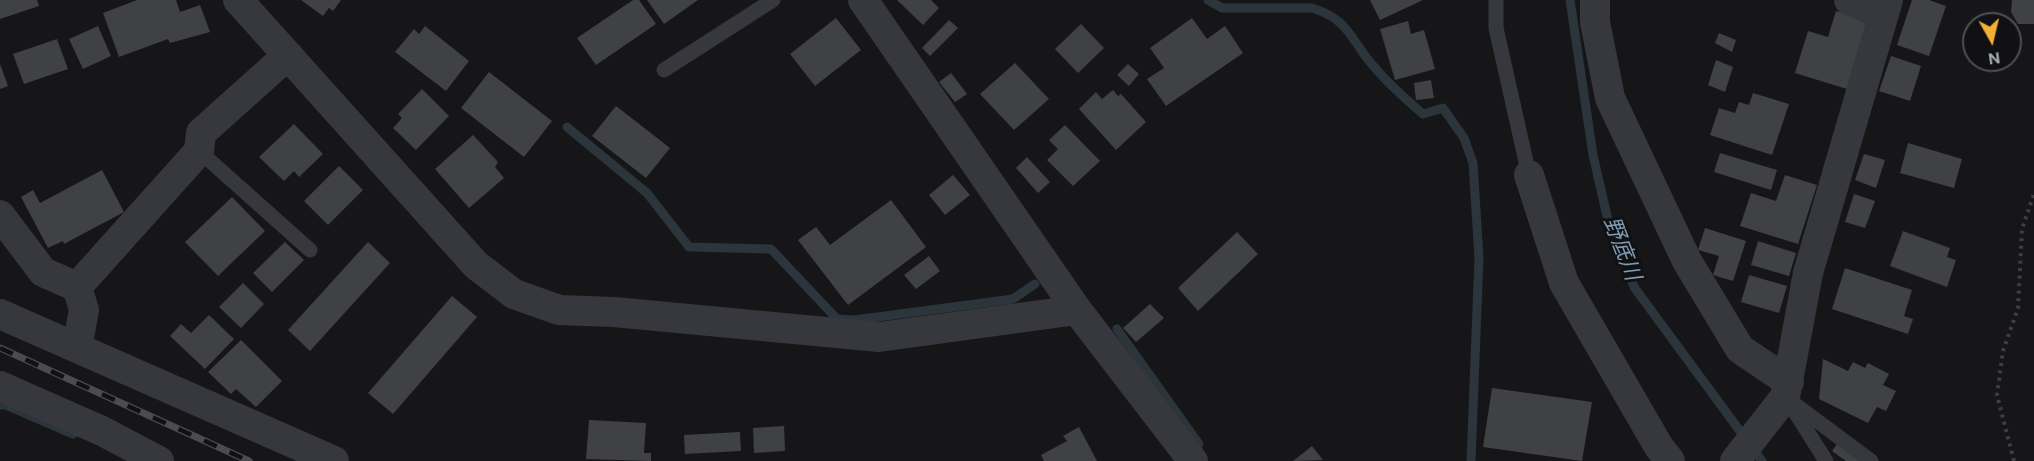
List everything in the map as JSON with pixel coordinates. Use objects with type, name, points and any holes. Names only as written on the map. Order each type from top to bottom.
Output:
[{"type":"street","points":[[238,0],[476,264],[514,294],[559,310],[614,312],[879,337],[1077,310]]},
{"type":"street","points":[[863,0],[1077,310],[1193,461]]},
{"type":"street","points":[[1594,0],[1595,22],[1610,98],[1687,261],[1740,350],[1782,398]]},
{"type":"street","points":[[1735,461],[1782,398],[1808,273],[1885,7],[1849,0]]},
{"type":"street","points":[[77,287],[199,151],[201,132],[288,55]]},
{"type":"street","points":[[1529,175],[1564,283],[1670,461]]},
{"type":"street","points":[[0,215],[43,272],[77,287],[84,310],[77,348]]},
{"type":"street","points":[[0,314],[334,461]]},
{"type":"street","points":[[0,386],[102,431],[159,461]]},
{"type":"lane","points":[[664,70],[773,0]]},
{"type":"lane","points":[[1496,0],[1496,28],[1529,175]]},
{"type":"lane","points":[[199,151],[310,250]]},
{"type":"lane","points":[[1782,398],[1826,461]]},
{"type":"lane","points":[[1782,398],[1871,461]]},
{"type":"path","points":[[2014,461],[1997,395],[2003,351],[2018,308],[2022,229],[2034,194]]},
{"type":"building","points":[[0,0],[37,0],[39,6],[0,19]]},
{"type":"building","points":[[137,0],[176,0],[180,12],[200,5],[210,32],[170,43],[168,39],[119,57],[103,13]]},
{"type":"building","points":[[301,0],[341,0],[333,11],[329,8],[323,16]]},
{"type":"building","points":[[633,0],[639,0],[656,24],[596,65],[577,38]]},
{"type":"building","points":[[647,0],[698,0],[664,24]]},
{"type":"building","points":[[897,0],[931,0],[939,8],[923,25]]},
{"type":"building","points":[[1370,0],[1423,0],[1380,20]]},
{"type":"building","points":[[1912,0],[1929,0],[1946,6],[1929,56],[1897,45]]},
{"type":"building","points":[[2012,0],[2034,0],[2034,24],[2022,24],[2022,12],[2011,12]]},
{"type":"building","points":[[1836,11],[1868,20],[1847,89],[1795,73],[1808,31],[1828,37]]},
{"type":"building","points":[[836,18],[861,50],[815,86],[790,54]]},
{"type":"building","points":[[1192,18],[1207,39],[1225,26],[1243,53],[1166,106],[1147,79],[1164,68],[1150,48]]},
{"type":"building","points":[[949,20],[958,28],[930,56],[922,48]]},
{"type":"building","points":[[1408,21],[1411,34],[1424,30],[1435,69],[1395,80],[1380,29]]},
{"type":"building","points":[[1081,24],[1104,48],[1078,73],[1055,49]]},
{"type":"building","points":[[98,26],[111,56],[83,69],[69,39]]},
{"type":"building","points":[[425,26],[469,61],[446,91],[395,52],[414,29],[419,34]]},
{"type":"building","points":[[1719,33],[1736,40],[1732,52],[1715,43]]},
{"type":"building","points":[[57,39],[68,69],[24,84],[13,54]]},
{"type":"building","points":[[1891,56],[1921,66],[1910,101],[1879,91]]},
{"type":"building","points":[[1716,60],[1733,67],[1725,92],[1708,85]]},
{"type":"building","points":[[1015,63],[1049,99],[1014,130],[980,94]]},
{"type":"building","points":[[0,64],[8,86],[0,89]]},
{"type":"building","points":[[1128,64],[1139,74],[1129,86],[1117,75]]},
{"type":"building","points":[[489,72],[552,121],[524,157],[461,108]]},
{"type":"building","points":[[951,73],[967,94],[955,102],[939,82]]},
{"type":"building","points":[[1431,80],[1434,98],[1416,100],[1414,83]]},
{"type":"building","points":[[422,89],[449,116],[416,150],[393,128],[402,118],[398,114]]},
{"type":"building","points":[[1113,90],[1118,96],[1121,94],[1146,122],[1116,150],[1079,109],[1096,92],[1102,99]]},
{"type":"building","points":[[1753,93],[1789,104],[1772,155],[1710,135],[1719,108],[1735,113],[1739,102],[1749,105]]},
{"type":"building","points":[[616,106],[670,148],[646,178],[592,136]]},
{"type":"building","points":[[294,124],[323,154],[299,177],[294,171],[284,181],[259,157]]},
{"type":"building","points":[[1065,125],[1100,161],[1073,186],[1047,160],[1058,149],[1049,140]]},
{"type":"building","points":[[473,135],[498,162],[495,167],[504,178],[469,208],[435,169]]},
{"type":"building","points":[[1908,143],[1962,159],[1954,188],[1900,173]]},
{"type":"building","points":[[1720,153],[1777,170],[1771,190],[1714,172]]},
{"type":"building","points":[[1864,154],[1885,160],[1876,188],[1855,180]]},
{"type":"building","points":[[1027,157],[1050,182],[1038,193],[1016,168]]},
{"type":"building","points":[[339,166],[363,190],[328,225],[304,201]]},
{"type":"building","points":[[102,170],[124,212],[64,244],[63,241],[48,248],[21,197],[33,190],[40,203]]},
{"type":"building","points":[[953,175],[970,195],[945,215],[929,195]]},
{"type":"building","points":[[1785,175],[1817,185],[1798,244],[1740,226],[1751,193],[1776,201]]},
{"type":"building","points":[[1854,194],[1875,201],[1865,228],[1845,222]]},
{"type":"building","points":[[232,197],[265,231],[218,276],[185,242]]},
{"type":"building","points":[[891,200],[926,247],[848,305],[798,240],[816,227],[830,245]]},
{"type":"building","points":[[1705,228],[1746,241],[1733,281],[1713,275],[1719,256],[1698,250]]},
{"type":"building","points":[[1903,231],[1950,248],[1947,257],[1956,260],[1947,287],[1890,266]]},
{"type":"building","points":[[1237,232],[1258,254],[1198,311],[1178,288]]},
{"type":"building","points":[[1758,241],[1796,253],[1789,276],[1751,265]]},
{"type":"building","points":[[285,242],[304,260],[272,292],[253,273]]},
{"type":"building","points":[[368,242],[390,263],[310,351],[288,330]]},
{"type":"building","points":[[929,256],[940,271],[916,289],[904,275]]},
{"type":"building","points":[[1845,268],[1912,290],[1904,316],[1913,319],[1908,334],[1832,309]]},
{"type":"building","points":[[1749,275],[1787,286],[1779,313],[1741,302]]},
{"type":"building","points":[[243,283],[264,304],[241,328],[219,307]]},
{"type":"building","points":[[452,296],[477,317],[393,414],[368,393]]},
{"type":"building","points":[[1150,304],[1164,318],[1136,342],[1123,328]]},
{"type":"building","points":[[209,315],[234,339],[205,369],[170,336],[181,324],[191,333]]},
{"type":"building","points":[[241,340],[282,381],[256,407],[236,389],[231,394],[208,372]]},
{"type":"building","points":[[1823,359],[1848,371],[1853,362],[1865,368],[1868,363],[1889,374],[1883,385],[1896,391],[1886,411],[1877,407],[1868,423],[1819,399]]},
{"type":"building","points":[[1492,388],[1592,402],[1582,461],[1483,447]]},
{"type":"building","points":[[589,420],[646,423],[644,453],[651,453],[651,461],[586,459]]},
{"type":"building","points":[[784,426],[785,451],[754,453],[753,428]]},
{"type":"building","points":[[1079,427],[1097,461],[1044,461],[1041,455],[1067,441],[1063,436]]},
{"type":"building","points":[[740,432],[741,451],[685,454],[684,435]]},
{"type":"building","points":[[1837,444],[1861,461],[1846,461],[1832,451]]},
{"type":"building","points":[[1312,446],[1323,460],[1293,461]]},
{"type":"waterway","points":[[1208,0],[1222,8],[1312,8],[1331,16],[1344,27],[1372,65],[1400,94],[1423,114],[1443,108],[1464,138],[1473,163],[1479,258],[1471,461]]},
{"type":"waterway","name":"野底川","points":[[1570,0],[1593,155],[1607,216],[1634,287],[1762,461]]},
{"type":"waterway","points":[[567,127],[647,193],[689,247],[771,249],[837,319],[855,320],[1013,299],[1035,284]]},
{"type":"waterway","points":[[1117,329],[1199,444]]},
{"type":"waterway","points":[[0,405],[6,405],[73,434]]},
{"type":"railway","points":[[0,348],[249,461]]}]
